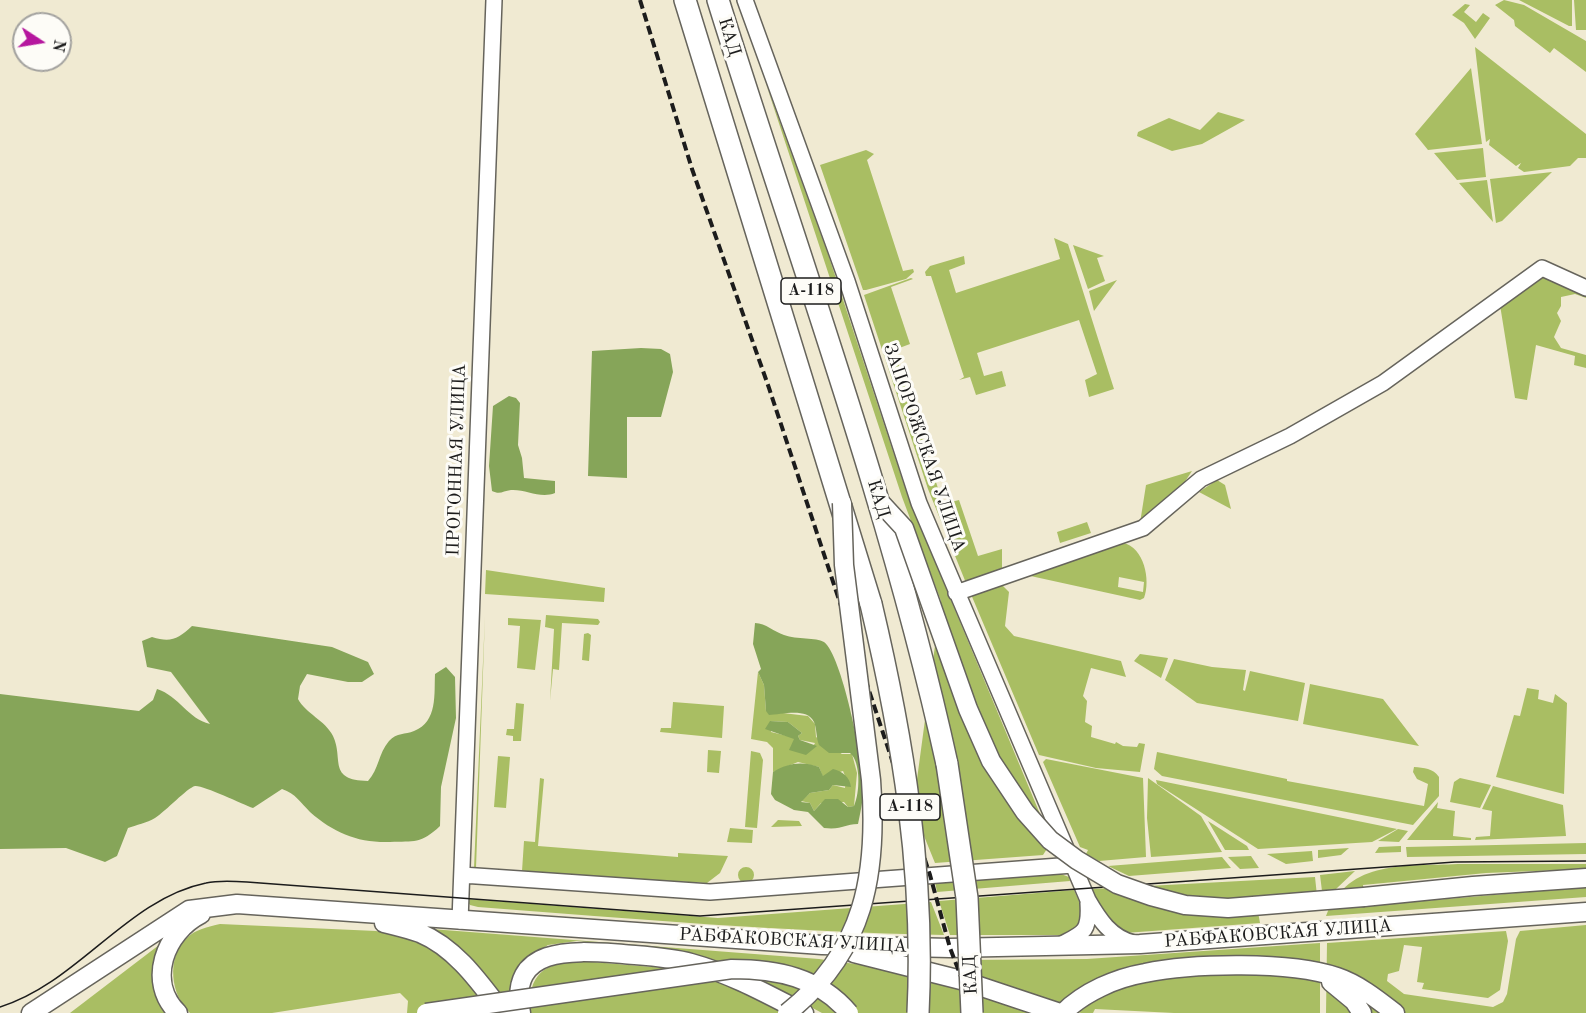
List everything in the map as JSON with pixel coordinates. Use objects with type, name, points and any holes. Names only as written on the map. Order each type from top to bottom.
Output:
[{"type":"highway","name":"КАД","points":[[685,0],[872,604],[891,689],[908,787],[918,912],[918,1013]]},
{"type":"highway","name":"КАД","points":[[718,0],[879,502],[930,685],[948,764],[967,898],[972,1013]]},
{"type":"main road","points":[[787,1013],[812,992],[848,943],[864,904],[872,864],[874,811],[872,780],[844,565],[842,502]]},
{"type":"main road","points":[[879,502],[904,528],[968,709],[991,761],[1025,812],[1050,840],[1077,860],[1117,884],[1150,896],[1185,904],[1228,908],[1473,885],[1586,878]]},
{"type":"main road","points":[[178,1013],[170,1004],[162,972],[169,943],[187,922],[199,915],[237,904]]},
{"type":"main road","name":"РАБФАКОВСКАЯ УЛИЦА","points":[[31,1013],[189,910],[237,904],[822,945],[1056,948],[1586,912]]},
{"type":"main road","points":[[354,913],[418,932],[441,945],[456,957],[503,1013]]},
{"type":"main road","points":[[822,945],[961,980],[1062,1013],[1102,987],[1144,973],[1182,968],[1249,967],[1314,971],[1355,985],[1395,1013]]},
{"type":"main road","points":[[521,1013],[519,1003],[522,983],[531,967],[552,954],[574,951],[690,963],[734,978],[804,1013]]},
{"type":"main road","points":[[426,1013],[732,969],[758,969],[799,977],[825,991],[849,1013]]},
{"type":"main road","points":[[1314,971],[1341,987],[1362,1013]]},
{"type":"street","name":"ПРОГОННАЯ УЛИЦА","points":[[460,921],[494,0]]},
{"type":"street","name":"ЗАПОРОЖСКАЯ УЛИЦА","points":[[745,0],[843,271],[919,503],[1088,900]]},
{"type":"street","points":[[956,593],[1143,528],[1201,478],[1290,436],[1383,383],[1542,268],[1586,288]]},
{"type":"street","points":[[462,875],[710,892],[1073,865]]},
{"type":"street","points":[[1088,900],[1111,932],[1124,941],[1140,944]]},
{"type":"street","points":[[1056,948],[1084,932],[1089,924],[1088,900]]},
{"type":"green space","points":[[1504,0],[1524,5],[1586,41],[1586,72],[1554,48],[1550,53],[1515,26],[1514,20],[1495,5]]},
{"type":"green space","points":[[1519,0],[1572,0],[1572,26],[1569,26]]},
{"type":"green space","points":[[1574,0],[1586,0],[1586,30],[1576,30]]},
{"type":"green space","points":[[1465,4],[1470,5],[1464,12],[1476,22],[1483,13],[1490,18],[1475,39],[1464,23],[1452,15]]},
{"type":"green space","points":[[1475,47],[1586,134],[1586,158],[1578,158],[1570,166],[1524,172],[1518,168],[1521,163],[1516,166],[1489,145],[1490,139],[1486,142]]},
{"type":"green space","points":[[1471,68],[1482,144],[1428,150],[1415,134]]},
{"type":"green space","points":[[766,84],[828,254],[908,497],[1040,814],[1054,838],[1043,855],[935,863],[913,809],[941,601],[902,497]]},
{"type":"green space","points":[[1218,112],[1245,120],[1202,144],[1172,151],[1137,136],[1138,132],[1169,118],[1200,130]]},
{"type":"green space","points":[[1483,148],[1486,177],[1457,180],[1434,153]]},
{"type":"green space","points":[[866,150],[874,154],[867,160],[903,271],[913,269],[914,272],[906,279],[863,290],[820,165]]},
{"type":"green space","points":[[1552,172],[1502,221],[1496,223],[1490,179]]},
{"type":"green space","points":[[1487,180],[1493,222],[1459,183]]},
{"type":"green space","points":[[1054,238],[1068,244],[1114,389],[1089,397],[1085,380],[1097,374],[1079,320],[977,353],[984,376],[1002,371],[1006,386],[976,395],[970,377],[959,380],[964,377],[931,276],[926,276],[925,272],[930,266],[964,256],[965,264],[949,270],[956,293],[1060,259]]},
{"type":"green space","points":[[1073,245],[1104,256],[1097,258],[1105,281],[1088,289]]},
{"type":"green space","points":[[1544,275],[1586,293],[1586,298],[1575,294],[1561,297],[1561,306],[1557,313],[1561,321],[1554,337],[1561,348],[1586,355],[1586,368],[1574,365],[1575,356],[1536,345],[1527,400],[1515,398],[1500,305]]},
{"type":"green space","points":[[913,279],[891,287],[910,344],[894,350],[943,504],[959,500],[978,556],[1002,549],[1002,568],[966,583],[928,489],[864,295]]},
{"type":"green space","points":[[1117,280],[1094,311],[1089,291]]},
{"type":"green space","points":[[661,349],[670,354],[673,372],[661,417],[627,417],[627,478],[588,476],[592,351]]},
{"type":"green space","points":[[509,396],[516,398],[520,403],[518,445],[524,478],[555,481],[555,493],[544,495],[517,490],[499,493],[492,491],[489,466],[493,406]]},
{"type":"green space","points":[[1192,471],[1184,483],[1140,523],[1146,485]]},
{"type":"green space","points":[[1217,480],[1225,485],[1231,509],[1199,492]]},
{"type":"green space","points":[[1087,522],[1091,533],[1060,543],[1057,532]]},
{"type":"green space","points":[[1123,543],[1130,546],[1141,557],[1147,582],[1144,598],[1140,600],[1026,575]],"holes":[[[1119,577],[1144,582],[1143,592],[1118,587]]]},
{"type":"green space","points":[[486,570],[605,588],[604,602],[485,594]]},
{"type":"green space","points":[[1001,584],[1009,592],[1005,626],[1014,636],[1121,661],[1126,677],[1091,668],[1083,696],[1087,701],[1085,722],[1092,726],[1091,737],[1115,744],[1116,742],[1123,746],[1137,747],[1139,743],[1145,744],[1140,772],[1096,768],[1039,755],[970,592]]},
{"type":"green space","points":[[546,615],[598,619],[600,622],[598,625],[562,623],[559,670],[553,669],[550,701],[554,629],[545,627]]},
{"type":"green space","points":[[485,616],[476,868],[474,868]]},
{"type":"green space","points":[[508,618],[541,620],[535,670],[517,668],[520,626],[508,625]]},
{"type":"green space","points":[[755,623],[763,624],[789,637],[821,640],[831,651],[838,666],[850,708],[862,770],[862,803],[858,824],[824,828],[808,812],[794,810],[775,800],[771,794],[773,772],[790,765],[807,764],[819,767],[823,776],[833,769],[839,771],[847,777],[851,787],[833,785],[829,790],[810,793],[801,802],[810,803],[814,811],[825,799],[838,799],[848,807],[854,806],[858,770],[854,757],[850,753],[829,753],[819,745],[811,717],[800,713],[769,715],[766,711],[764,685],[758,672],[761,669],[753,644]]},
{"type":"green space","points":[[192,626],[332,647],[368,662],[374,674],[362,682],[348,682],[307,674],[300,686],[298,699],[330,730],[336,744],[339,767],[347,777],[355,780],[368,781],[392,738],[414,731],[427,721],[433,706],[435,674],[446,667],[455,677],[456,718],[441,787],[440,826],[422,839],[390,842],[367,841],[328,826],[294,796],[282,789],[253,808],[214,791],[195,786],[155,818],[128,828],[117,856],[105,862],[66,848],[0,849],[0,694],[139,711],[153,700],[157,689],[165,692],[202,721],[210,724],[171,672],[147,667],[142,641],[152,637],[164,640],[174,639]]},
{"type":"green space","points":[[584,634],[591,635],[589,661],[582,660]]},
{"type":"green space","points":[[1140,654],[1168,658],[1161,678],[1134,661]]},
{"type":"green space","points":[[1174,659],[1212,667],[1246,670],[1243,690],[1245,691],[1250,671],[1305,683],[1298,721],[1197,703],[1165,680]]},
{"type":"green space","points":[[758,672],[764,685],[766,711],[808,716],[815,724],[816,737],[842,754],[852,754],[857,773],[854,806],[848,807],[844,802],[821,803],[814,811],[810,803],[801,801],[810,793],[829,790],[833,785],[845,788],[846,778],[843,771],[823,777],[819,767],[798,762],[773,772],[773,748],[767,742],[751,739]],"holes":[[[770,721],[788,722],[802,733],[798,736],[800,740],[815,743],[811,750],[792,737],[771,732]]]},
{"type":"green space","points":[[1310,684],[1383,699],[1419,746],[1303,724]]},
{"type":"green space","points":[[1527,688],[1539,690],[1538,699],[1553,703],[1555,694],[1567,703],[1564,794],[1496,777],[1514,715],[1520,716]]},
{"type":"green space","points":[[673,702],[724,706],[722,738],[660,732],[661,728],[671,728]]},
{"type":"green space","points":[[516,703],[524,704],[521,741],[513,741],[513,736],[506,735],[507,729],[514,729]]},
{"type":"green space","points":[[770,721],[788,722],[802,733],[798,736],[800,740],[817,746],[806,755],[789,750],[794,739],[765,729]]},
{"type":"green space","points":[[708,750],[721,751],[719,773],[707,772]]},
{"type":"green space","points":[[751,751],[760,753],[763,760],[757,828],[745,827]]},
{"type":"green space","points":[[1157,752],[1287,779],[1287,781],[1424,806],[1428,784],[1417,779],[1413,772],[1414,767],[1425,768],[1439,777],[1439,796],[1413,825],[1162,776],[1154,769]]},
{"type":"green space","points":[[498,756],[510,757],[506,808],[494,807]]},
{"type":"green space","points":[[1046,759],[1143,778],[1146,857],[1099,861],[1086,854],[1088,850],[1080,847],[1043,762]]},
{"type":"green space","points":[[540,778],[544,779],[538,846],[678,857],[678,853],[728,856],[720,873],[707,883],[525,873],[522,871],[524,841],[535,842]]},
{"type":"green space","points":[[1148,778],[1201,816],[1222,852],[1151,857],[1147,818]]},
{"type":"green space","points":[[1460,778],[1491,785],[1480,808],[1450,802],[1454,782]]},
{"type":"green space","points":[[1156,780],[1397,829],[1372,842],[1258,849],[1157,784]]},
{"type":"green space","points":[[1493,786],[1563,805],[1566,836],[1475,840],[1476,837],[1490,836],[1492,811],[1482,809]]},
{"type":"green space","points":[[1438,802],[1437,808],[1455,811],[1453,836],[1471,838],[1471,840],[1407,840]]},
{"type":"green space","points":[[778,820],[799,821],[802,826],[771,827]]},
{"type":"green space","points":[[1208,821],[1247,846],[1249,850],[1225,850]]},
{"type":"green space","points":[[730,828],[753,830],[752,843],[727,842]]},
{"type":"green space","points":[[1398,829],[1408,831],[1399,842],[1378,841]]},
{"type":"green space","points":[[1586,843],[1586,854],[1407,857],[1406,847]]},
{"type":"green space","points":[[1401,846],[1401,852],[1375,853],[1379,847]]},
{"type":"green space","points":[[1349,848],[1341,855],[1318,858],[1318,850]]},
{"type":"green space","points":[[1312,851],[1313,861],[1286,864],[1267,854]]},
{"type":"green space","points":[[1251,856],[1259,868],[1240,869],[1228,857]]},
{"type":"green space","points":[[1222,857],[1231,868],[1129,876],[1108,866]]},
{"type":"green space","points":[[1586,864],[1586,869],[1486,873],[1363,885],[1365,906],[1586,887],[1586,897],[1326,916],[1336,897],[1349,884],[1364,875],[1400,866]]},
{"type":"green space","points":[[743,867],[749,867],[754,875],[752,881],[743,883],[738,878],[738,872]]},
{"type":"green space","points":[[1355,871],[1336,889],[1322,891],[1320,875]]},
{"type":"green space","points":[[1058,873],[1069,877],[1070,881],[937,892],[935,882]]},
{"type":"green space","points":[[1315,877],[1318,905],[1258,912],[1260,923],[1125,933],[1103,917],[1092,889]]},
{"type":"green space","points":[[1074,890],[1084,912],[1085,921],[1068,935],[950,935],[939,901]]},
{"type":"green space","points":[[466,899],[718,918],[931,902],[944,935],[769,928],[594,916],[478,907],[470,905]]},
{"type":"green space","points":[[220,924],[376,931],[416,939],[452,962],[494,1013],[407,1013],[408,1001],[400,993],[272,1013],[190,1013],[175,987],[173,966],[176,956],[180,947],[193,933]]},
{"type":"green space","points":[[1586,925],[1586,1013],[1326,1013],[1327,943],[1506,931],[1508,941],[1500,990],[1488,998],[1422,989],[1424,983],[1417,982],[1422,947],[1404,945],[1399,971],[1388,974],[1387,981],[1404,994],[1493,1007],[1503,1002],[1507,994],[1516,939],[1520,931]]},
{"type":"green space","points":[[431,929],[819,959],[884,968],[959,987],[972,1013],[822,1013],[764,982],[695,955],[666,949],[577,941],[548,945],[523,962],[514,974],[509,1007]]},
{"type":"green space","points":[[163,942],[156,978],[158,995],[166,1013],[70,1013]]},
{"type":"green space","points":[[1320,943],[1320,1013],[1174,1013],[1095,1009],[1093,1013],[1081,1013],[968,976],[965,960],[1087,959]]},
{"type":"green space","points":[[581,961],[664,968],[718,981],[786,1013],[529,1013],[532,988],[535,979],[541,973],[557,964]]},
{"type":"green space","points":[[969,990],[1040,1013],[979,1013]]},
{"type":"tram line","points":[[0,1007],[54,980],[151,906],[178,892],[216,881],[700,916],[1455,862],[1586,861]]},
{"type":"railway","points":[[640,0],[692,169],[769,388],[930,875],[950,948],[975,1013]]}]
